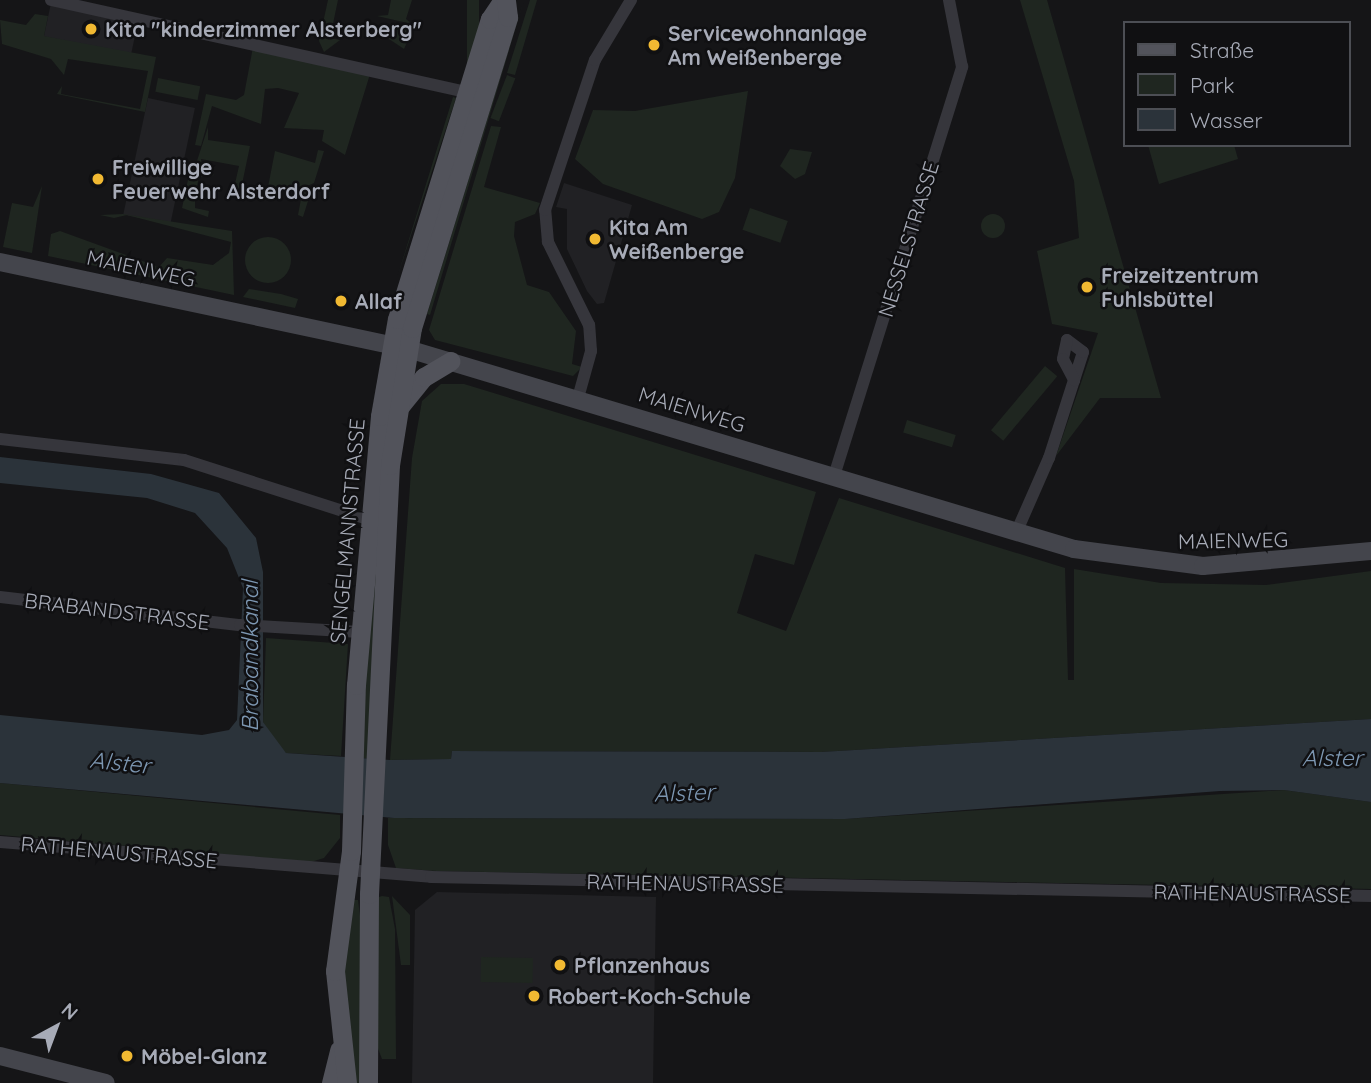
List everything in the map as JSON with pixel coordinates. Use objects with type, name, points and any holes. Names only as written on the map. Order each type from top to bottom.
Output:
[{"type":"main road","name":"SENGELMANNSTRASSE","points":[[347,1083],[340,1049],[334,971],[352,822],[368,519],[400,347],[492,13],[504,0]]},
{"type":"main road","name":"SENGELMANNSTRASSE","points":[[368,1083],[371,872],[380,592],[398,409],[400,347],[508,17],[504,0]]},
{"type":"main road","points":[[398,409],[424,377],[451,361]]},
{"type":"main road","points":[[331,1083],[340,1049]]},
{"type":"street","points":[[51,0],[469,93]]},
{"type":"street","points":[[578,398],[591,351],[589,325],[552,255],[545,210],[583,92],[631,0]]},
{"type":"street","name":"NESSELSTRASSE","points":[[834,476],[962,67],[949,0]]},
{"type":"street","name":"MAIENWEG","points":[[0,262],[400,347],[578,398],[1016,533],[1176,564],[1264,565],[1371,551]]},
{"type":"street","points":[[1016,533],[1074,380]]},
{"type":"street","points":[[0,439],[184,460],[368,519]]},
{"type":"street","name":"BRABANDSTRASSE","points":[[0,597],[267,628],[360,632]]},
{"type":"street","name":"RATHENAUSTRASSE","points":[[0,842],[371,872],[1371,895]]},
{"type":"street","points":[[0,1056],[82,1080],[106,1083]]},
{"type":"shaded area","name":"Kita \"kinderzimmer Alsterberg\"","points":[[51,3],[138,22],[131,55],[44,36]]},
{"type":"shaded area","points":[[148,98],[195,108],[170,224],[123,214]]},
{"type":"shaded area","name":"Kita Am Weißenberge","points":[[564,183],[632,205],[604,303],[597,304],[587,291],[567,249],[567,209],[556,207]]},
{"type":"shaded area","name":"Robert-Koch-Schule","points":[[437,892],[656,897],[653,1083],[412,1083],[415,910]]},
{"type":"green space","points":[[328,0],[338,0],[330,38],[340,40],[324,52],[319,41]]},
{"type":"green space","points":[[391,0],[412,0],[406,19],[412,24],[377,16],[388,15]]},
{"type":"green space","points":[[467,0],[479,0],[479,77],[467,77]]},
{"type":"green space","points":[[524,0],[430,315],[427,314]]},
{"type":"green space","points":[[530,0],[537,0],[515,75],[507,73]]},
{"type":"green space","points":[[1020,0],[1047,0],[1161,398],[1100,398],[1056,456],[1098,333],[1052,324],[1037,251],[1079,238],[1074,181]]},
{"type":"green space","points":[[35,14],[48,16],[44,36],[156,57],[145,112],[57,94],[62,86],[61,94],[140,109],[148,71],[68,59],[64,75],[51,59],[2,44],[0,20],[26,25]]},
{"type":"green space","points":[[394,24],[413,29],[404,49],[383,35]]},
{"type":"green space","points":[[253,47],[371,71],[345,155],[322,141],[324,130],[284,128],[299,93],[278,88],[265,89],[261,124],[212,106],[201,146],[195,145],[206,94],[236,100],[244,95]]},
{"type":"green space","points":[[507,75],[515,78],[499,121],[491,118]]},
{"type":"green space","points":[[158,78],[200,86],[198,100],[155,92]]},
{"type":"green space","points":[[748,91],[735,178],[719,212],[702,219],[603,184],[575,159],[593,110],[635,111]]},
{"type":"green space","points":[[453,97],[456,98],[397,278]]},
{"type":"green space","points":[[491,126],[501,127],[484,187],[540,203],[535,214],[515,222],[514,236],[527,285],[549,292],[576,331],[572,364],[582,367],[573,376],[435,340],[429,330]]},
{"type":"green space","points":[[208,127],[208,140],[250,146],[241,189],[234,188],[239,166],[201,159],[202,168],[195,167]]},
{"type":"green space","points":[[1149,147],[1235,147],[1238,159],[1159,184]]},
{"type":"green space","points":[[790,149],[812,152],[805,174],[795,179],[780,166]]},
{"type":"green space","points":[[318,150],[324,151],[314,183],[307,186],[312,188],[303,217],[298,215],[302,194],[268,187],[275,151],[315,163]]},
{"type":"green space","points":[[190,170],[215,175],[199,177],[195,196],[195,208],[209,211],[208,217],[182,208]]},
{"type":"green space","points":[[42,186],[32,253],[3,247],[12,203],[33,207]]},
{"type":"green space","points":[[750,208],[788,221],[780,243],[743,230]]},
{"type":"green space","points":[[123,214],[232,231],[234,295],[48,256],[51,234],[60,231],[159,267],[167,258],[213,265],[229,253],[231,242],[127,215],[114,218],[100,215]]},
{"type":"green space","points":[[993,214],[1002,217],[1005,226],[1002,235],[993,238],[984,235],[981,226],[984,217]]},
{"type":"green space","points":[[268,237],[284,244],[291,260],[284,276],[268,283],[252,276],[245,260],[252,244]]},
{"type":"green space","points":[[249,289],[298,299],[295,308],[243,297]]},
{"type":"green space","points":[[1045,366],[1057,376],[1003,441],[991,430]]},
{"type":"green space","points":[[441,384],[464,384],[816,492],[794,565],[755,554],[737,613],[786,631],[839,498],[1065,568],[1068,680],[1074,680],[1074,569],[1161,583],[1266,585],[1371,571],[1371,719],[821,752],[452,751],[451,759],[390,760],[412,458],[422,401]]},
{"type":"green space","points":[[386,411],[368,758],[362,758],[374,503]]},
{"type":"green space","points":[[907,420],[956,435],[952,447],[903,432]]},
{"type":"green space","points":[[266,638],[348,644],[341,756],[286,753],[271,741],[263,722]]},
{"type":"green space","points":[[0,783],[340,815],[340,838],[324,858],[311,862],[0,835]]},
{"type":"green space","points":[[1284,790],[1371,802],[1371,889],[436,871],[396,868],[388,845],[388,818],[845,819]]},
{"type":"green space","points":[[392,896],[410,915],[410,965],[401,965]]},
{"type":"green space","points":[[389,897],[395,929],[396,1059],[382,1059],[377,1046],[376,898]]},
{"type":"green space","points":[[349,900],[358,900],[362,932],[362,1083],[353,1083],[341,1016]]},
{"type":"green space","points":[[481,957],[533,958],[533,983],[481,982]]},
{"type":"water","name":"Alster","points":[[0,457],[151,474],[219,493],[256,538],[263,572],[263,722],[286,753],[390,760],[451,759],[452,751],[821,752],[1371,719],[1371,802],[1284,790],[1220,791],[845,819],[394,818],[0,783],[0,715],[202,735],[229,730],[237,720],[243,588],[227,548],[195,513],[147,498],[0,483]]},
{"type":"place","name":"Kita \"kinderzimmer Alsterberg\"","points":[[91,29]]},
{"type":"place","name":"Servicewohnanlage Am Weißenberge","points":[[654,45]]},
{"type":"place","name":"Freiwillige Feuerwehr Alsterdorf","points":[[98,179]]},
{"type":"place","name":"Kita Am Weißenberge","points":[[595,239]]},
{"type":"place","name":"Freizeitzentrum Fuhlsbüttel","points":[[1087,287]]},
{"type":"place","name":"Allaf","points":[[341,301]]},
{"type":"place","name":"Pflanzenhaus","points":[[560,965]]},
{"type":"place","name":"Robert-Koch-Schule","points":[[534,996]]},
{"type":"place","name":"Möbel-Glanz","points":[[127,1056]]},
{"type":"water label","name":"Brabandkanal","points":[[250,656]]}]
